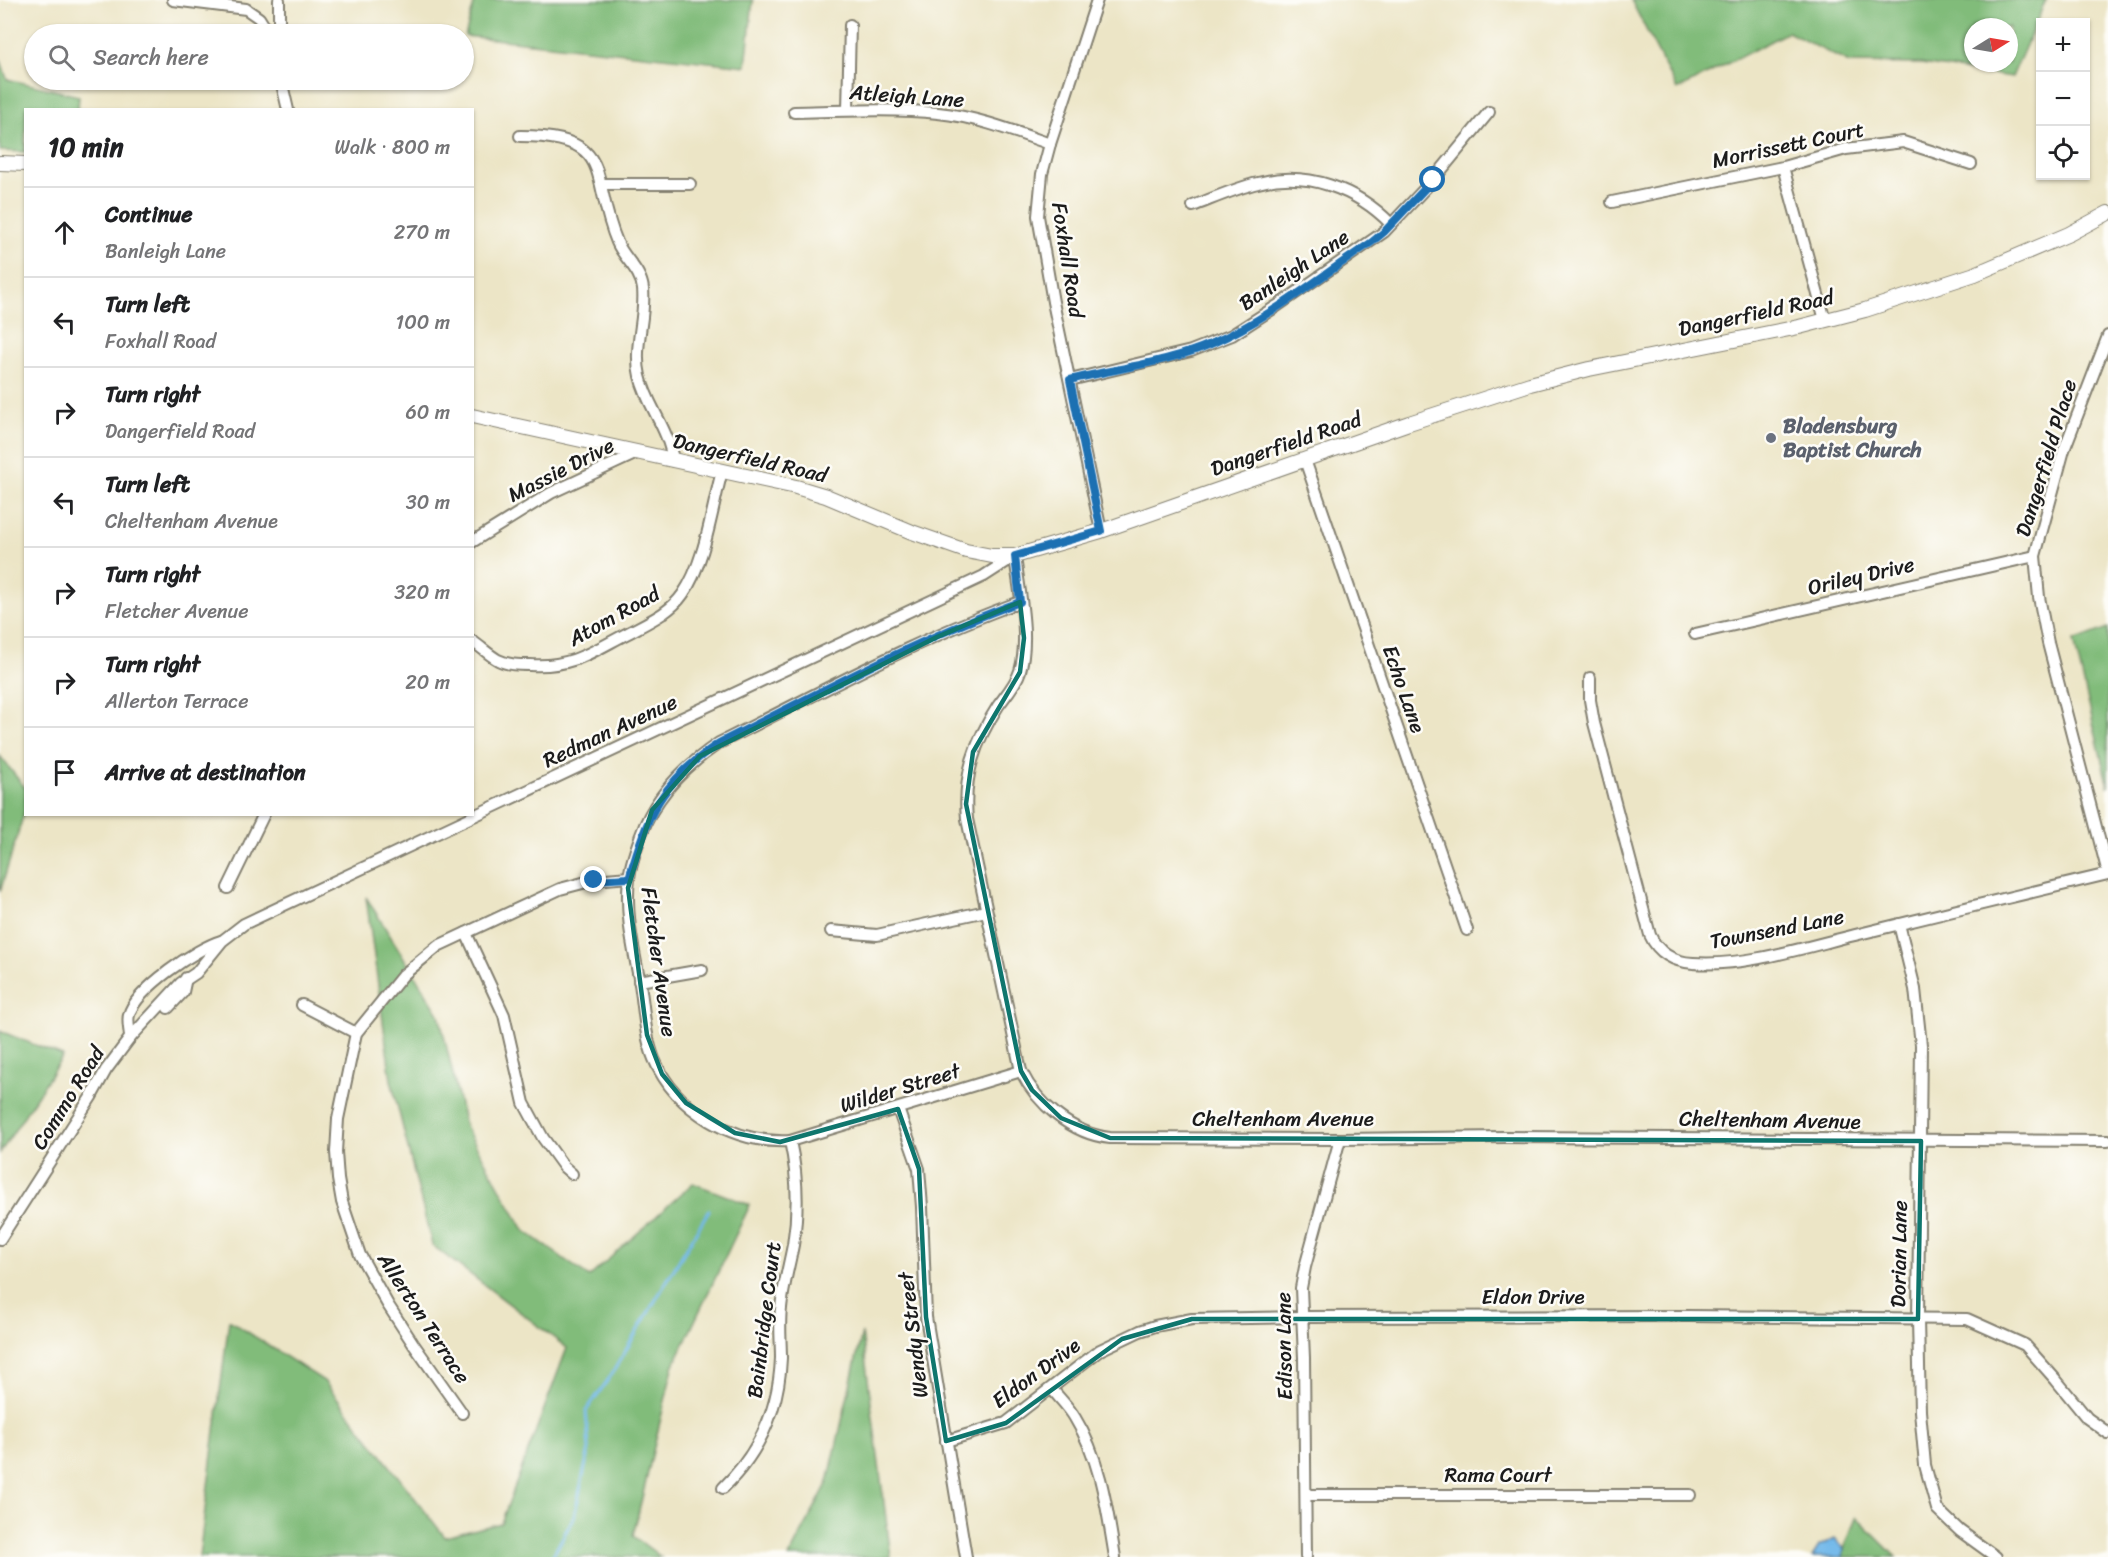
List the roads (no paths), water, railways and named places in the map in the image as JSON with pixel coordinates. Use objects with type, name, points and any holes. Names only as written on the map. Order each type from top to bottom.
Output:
[{"type":"street","points":[[172,0],[246,9],[259,18],[263,24]]},
{"type":"street","points":[[279,0],[279,24]]},
{"type":"street","name":"Foxhall Road","points":[[1096,0],[1050,144],[1042,174],[1038,216],[1101,531]]},
{"type":"street","points":[[848,110],[850,25]]},
{"type":"street","points":[[283,90],[288,108]]},
{"type":"street","name":"Atleigh Lane","points":[[794,112],[848,110],[938,113],[993,124],[1050,144]]},
{"type":"street","name":"Banleigh Lane","points":[[1070,380],[1181,355],[1232,335],[1372,242],[1433,180],[1489,112]]},
{"type":"street","points":[[520,136],[562,140],[584,149],[593,159],[617,243],[642,282],[643,299],[637,360],[639,375],[669,442],[673,461]]},
{"type":"street","name":"Morrissett Court","points":[[1612,202],[1783,166],[1846,148],[1903,142],[1971,164]]},
{"type":"street","points":[[0,163],[24,164]]},
{"type":"street","points":[[1783,166],[1825,320]]},
{"type":"street","points":[[1193,206],[1259,182],[1295,179],[1315,181],[1358,196],[1392,224]]},
{"type":"street","points":[[602,184],[690,184]]},
{"type":"street","name":"Dangerfield Road","points":[[474,416],[795,487],[826,496],[912,532],[966,551],[992,556],[1015,556],[1101,531],[1409,423],[1530,384],[1589,369],[1728,342],[1865,310],[1975,274],[2069,234],[2108,213]]},
{"type":"street","name":"Dangerfield Place","points":[[2108,336],[2064,450],[2036,556],[2039,597],[2048,643],[2108,874]]},
{"type":"street","name":"Massie Drive","points":[[474,541],[551,493],[637,453]]},
{"type":"street","name":"Echo Lane","points":[[1305,460],[1467,930]]},
{"type":"street","name":"Atom Road","points":[[474,642],[500,660],[514,665],[544,666],[570,662],[667,611],[685,591],[699,562],[722,471]]},
{"type":"street","name":"Cheltenham Avenue","points":[[1015,556],[1024,624],[1020,672],[984,728],[973,752],[966,779],[967,819],[1020,1071],[1046,1105],[1070,1123],[1096,1136],[1110,1137],[2108,1141]]},
{"type":"street","name":"Redman Avenue","points":[[474,816],[984,576],[1015,556]]},
{"type":"street","name":"Oriley Drive","points":[[1695,634],[2036,556]]},
{"type":"street","name":"Fletcher Avenue","points":[[790,1141],[768,1140],[735,1133],[709,1121],[686,1103],[662,1074],[654,1058],[647,1035],[639,981],[630,916],[629,878],[652,810],[665,791],[700,756],[719,743],[879,664],[989,613],[1020,602]]},
{"type":"street","name":"Townsend Lane","points":[[1590,678],[1590,700],[1594,723],[1650,935],[1654,944],[1663,953],[1677,960],[1692,963],[1751,959],[2108,874]]},
{"type":"street","points":[[228,888],[263,816]]},
{"type":"street","name":"Redman Avenue","points":[[222,941],[244,924],[474,816]]},
{"type":"street","name":"Allerton Terrace","points":[[462,1413],[414,1346],[360,1256],[342,1202],[336,1152],[338,1119],[356,1033],[403,975],[438,946],[560,889],[594,880],[629,878]]},
{"type":"street","points":[[831,931],[877,935],[986,911]]},
{"type":"street","name":"Dorian Lane","points":[[1899,924],[1916,989],[1921,1045],[1918,1319],[1924,1465],[1937,1509],[1960,1531],[1996,1557]]},
{"type":"street","points":[[466,933],[504,1015],[524,1103],[543,1138],[564,1167],[572,1174]]},
{"type":"street","name":"Commo Road","points":[[130,1038],[129,1015],[167,981],[173,966],[208,945],[222,941]]},
{"type":"street","name":"Commo Road","points":[[0,1239],[85,1107],[106,1070],[130,1038],[150,1026],[183,992],[186,978],[196,974],[222,941]]},
{"type":"street","points":[[639,981],[702,970]]},
{"type":"street","points":[[302,1005],[356,1033]]},
{"type":"street","name":"Wilder Street","points":[[790,1141],[1020,1071]]},
{"type":"street","name":"Wendy Street","points":[[898,1109],[919,1170],[926,1317],[966,1557]]},
{"type":"street","name":"Edison Lane","points":[[1306,1557],[1301,1288],[1340,1139]]},
{"type":"street","name":"Bainbridge Court","points":[[723,1488],[738,1473],[764,1434],[779,1386],[781,1309],[794,1239],[798,1197],[790,1141]]},
{"type":"street","name":"Eldon Drive","points":[[946,1441],[1006,1423],[1100,1350],[1155,1326],[1192,1319],[1302,1317],[1687,1316],[1967,1319],[2025,1345],[2086,1418],[2108,1434]]},
{"type":"street","points":[[1052,1389],[1074,1415],[1090,1446],[1103,1491],[1115,1557]]},
{"type":"street","name":"Rama Court","points":[[1306,1495],[1690,1495]]},
{"type":"water","points":[[1835,1538],[1844,1549],[1843,1557],[1812,1557],[1819,1546]]},
{"type":"waterway","points":[[552,1557],[574,1517],[589,1449],[586,1411],[610,1377],[709,1210]]},
{"type":"place","name":"Bladensburg Baptist Church","points":[[1771,438]]}]
